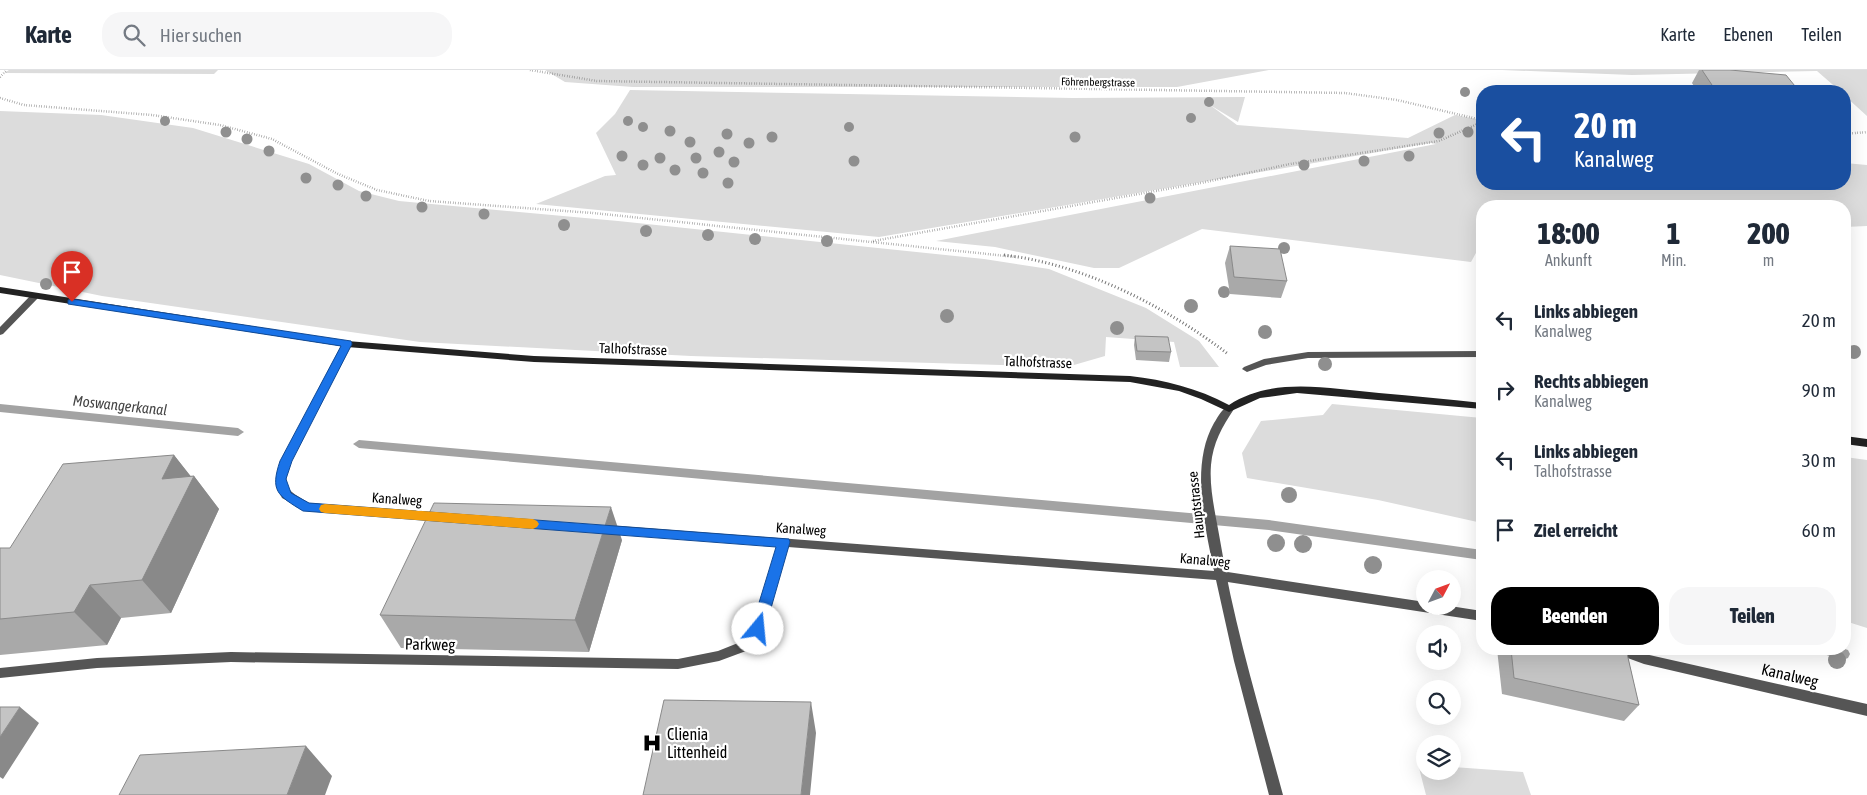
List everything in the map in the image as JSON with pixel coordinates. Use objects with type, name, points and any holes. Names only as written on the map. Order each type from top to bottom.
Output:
[{"type":"street","name":"Talhofstrasse","points":[[0,290],[347,344],[534,359],[1130,379],[1163,383],[1194,391],[1229,409]]},
{"type":"street","points":[[0,332],[35,296]]},
{"type":"street","name":"Kanalweg","points":[[347,344],[286,461],[280,479],[286,495],[307,507],[446,518]]},
{"type":"street","points":[[1247,368],[1264,362],[1308,355],[1476,354]]},
{"type":"street","name":"Hauptstrasse","points":[[1276,795],[1216,553],[1206,485],[1207,458],[1220,418],[1229,409],[1252,396],[1282,390],[1308,390],[1476,405]]},
{"type":"street","points":[[1851,441],[1867,442]]},
{"type":"street","name":"Kanalweg","points":[[595,528],[1221,576],[1476,615]]},
{"type":"street","name":"Parkweg","points":[[0,673],[97,663],[231,657],[678,664],[719,656],[742,647],[758,629],[784,542]]},
{"type":"street","name":"Kanalweg","points":[[1634,655],[1644,659],[1867,710]]},
{"type":"path","points":[[0,77],[7,70]]},
{"type":"path","name":"Föhrenbergstrasse","points":[[530,70],[597,80],[1139,91],[1346,93],[1381,96],[1476,120]]},
{"type":"path","points":[[0,98],[24,105],[152,115],[220,125],[272,139],[338,174],[377,190],[429,201],[594,213],[1030,258],[1081,273],[1152,303],[1208,338],[1247,368]]},
{"type":"path","points":[[869,242],[1201,183],[1290,164],[1439,141],[1476,124]]},
{"type":"path","points":[[1851,133],[1867,132]]},
{"type":"shaded area","points":[[9,70],[218,70],[214,74],[4,73]]},
{"type":"shaded area","points":[[545,70],[1269,70],[1177,87],[633,87],[565,82]]},
{"type":"shaded area","points":[[1502,70],[1867,70],[1867,116],[1851,101],[1851,85],[1833,85],[1817,71],[1632,75]]},
{"type":"shaded area","points":[[630,90],[1073,98],[1245,97],[1238,122],[1210,105],[1237,125],[1408,138],[1455,115],[1476,119],[1476,190],[1851,190],[1851,164],[1867,165],[1867,226],[1851,227],[1851,200],[1476,200],[1476,253],[1471,262],[1202,229],[1119,268],[1094,268],[995,247],[936,241],[1436,144],[1431,143],[879,237],[536,204],[605,176],[616,175],[596,133],[615,114]]},
{"type":"shaded area","points":[[0,111],[101,115],[193,128],[309,164],[359,191],[399,201],[618,221],[984,259],[1049,269],[1146,308],[1199,341],[1219,367],[1180,367],[1174,342],[1106,337],[1105,356],[1067,367],[691,356],[420,342],[102,296],[0,275]]},
{"type":"shaded area","points":[[1332,404],[1476,417],[1476,522],[1378,500],[1247,478],[1242,453],[1261,421],[1323,415]]},
{"type":"shaded area","points":[[1851,458],[1867,460],[1867,628],[1851,623]]},
{"type":"shaded area","points":[[1461,768],[1523,772],[1531,795],[1426,795],[1422,780],[1461,780]]},
{"type":"building","points":[[1702,70],[1730,70],[1786,75],[1794,85],[1712,85]]},
{"type":"building","points":[[1230,246],[1280,249],[1287,281],[1234,277]]},
{"type":"building","points":[[1135,336],[1168,337],[1171,352],[1137,351]]},
{"type":"building","points":[[174,455],[162,479],[194,476],[142,580],[90,585],[74,612],[0,619],[0,548],[10,548],[63,464]]},
{"type":"building","points":[[434,503],[611,507],[575,620],[380,615]]},
{"type":"building","points":[[1512,655],[1627,655],[1639,705],[1514,678]]},
{"type":"building","points":[[664,700],[811,702],[801,795],[643,795]]},
{"type":"building","points":[[0,707],[20,707],[0,737]]},
{"type":"building","points":[[306,746],[287,795],[119,795],[140,755]]},
{"type":"waterway","name":"Moswangerkanal","points":[[0,408],[238,432]]},
{"type":"waterway","points":[[359,444],[1269,525],[1476,554]]},
{"type":"slow traffic","points":[[325,509],[533,524]]},
{"type":"place","name":"Clienia Littenheid","points":[[652,743]]},
{"type":"route","points":[[72,302],[347,344],[286,461],[280,479],[286,495],[307,507],[784,542],[758,629]]}]
